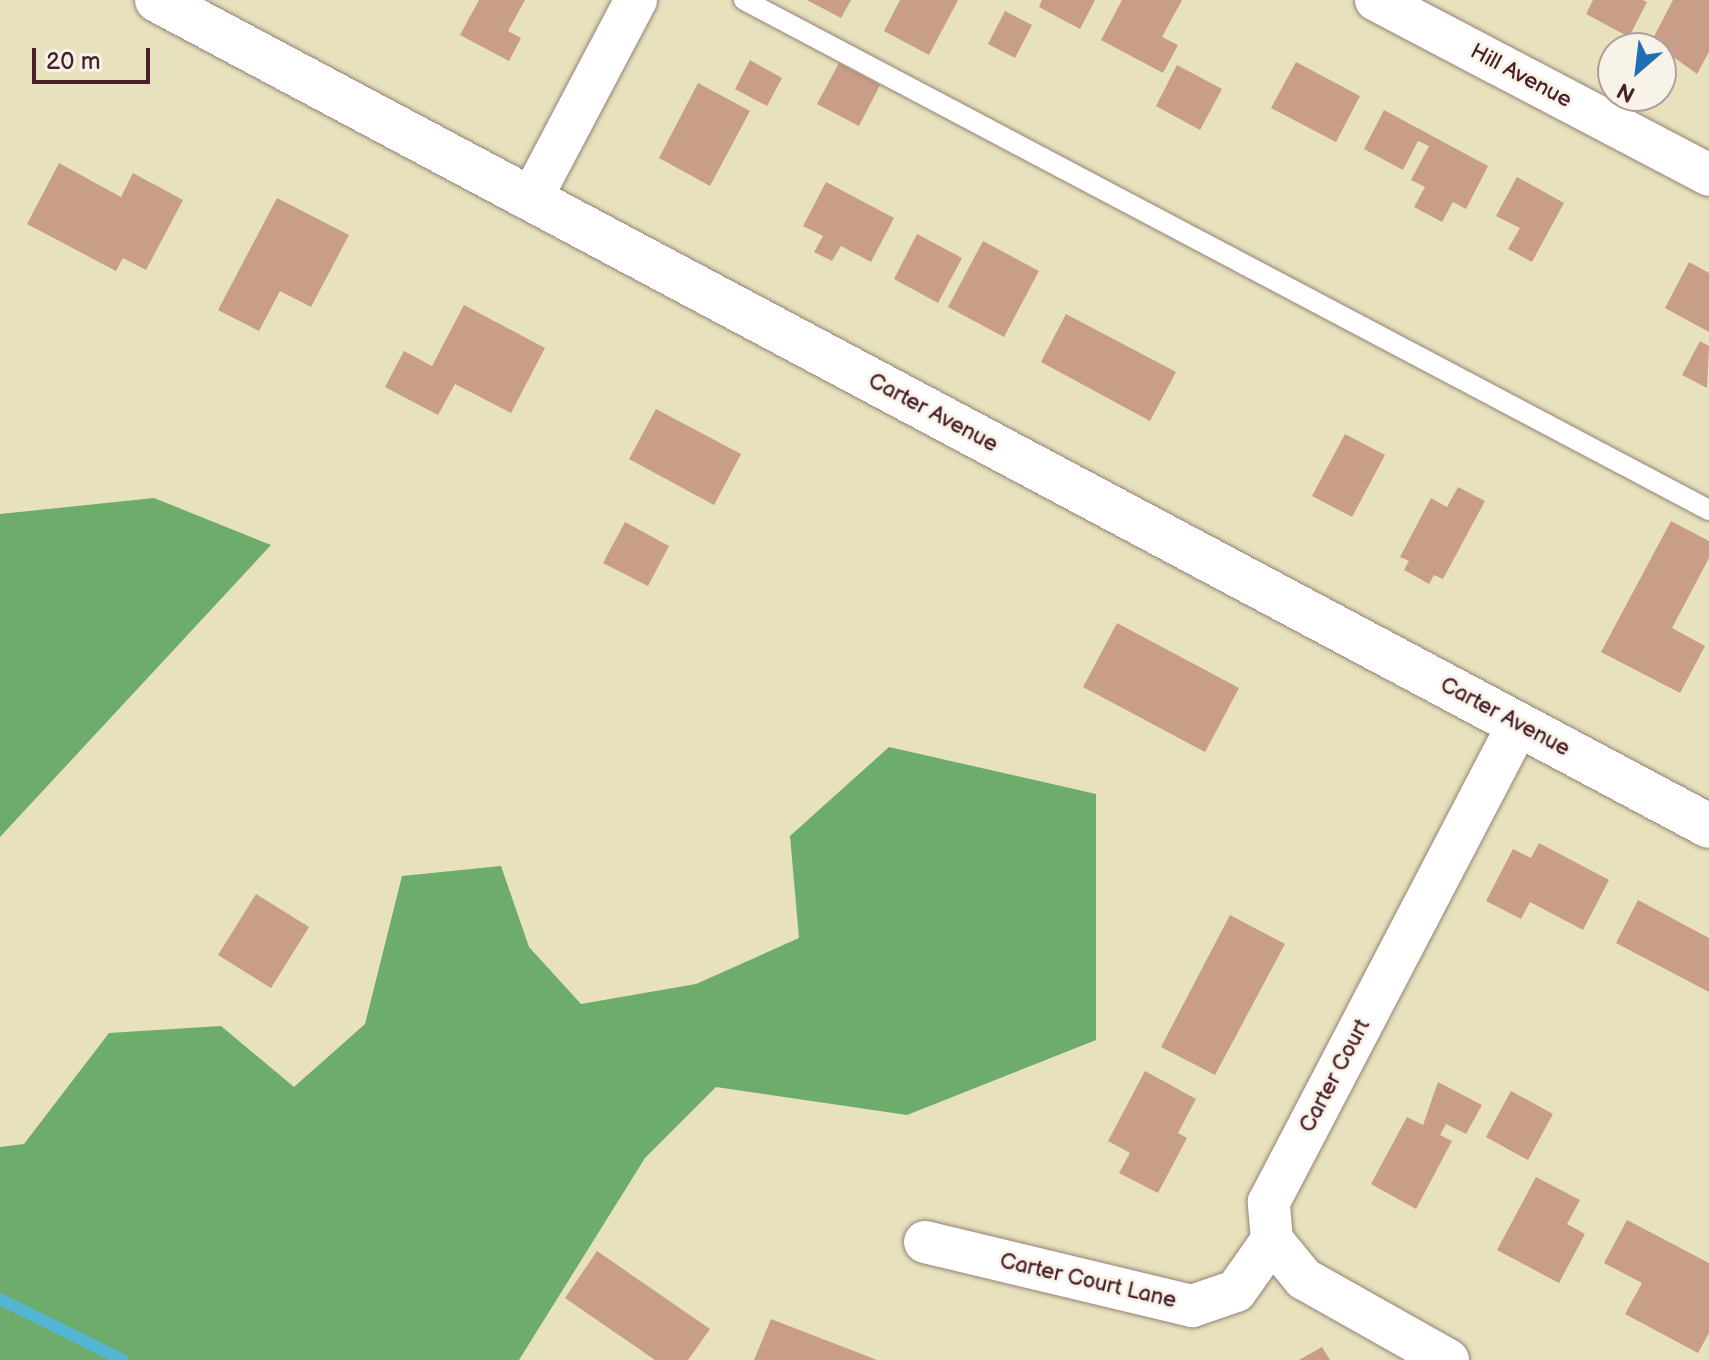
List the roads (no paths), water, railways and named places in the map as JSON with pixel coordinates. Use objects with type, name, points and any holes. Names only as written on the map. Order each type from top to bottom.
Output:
[{"type":"street","name":"Carter Avenue","points":[[157,0],[1518,725],[1707,821]]},
{"type":"street","points":[[531,199],[636,0]]},
{"type":"street","name":"Hill Avenue","points":[[1376,0],[1709,175]]},
{"type":"street","name":"Carter Court","points":[[1272,1240],[1269,1202],[1518,725]]},
{"type":"street","points":[[1272,1240],[1304,1279],[1448,1360]]},
{"type":"street","name":"Carter Court Lane","points":[[925,1242],[1192,1306],[1236,1291],[1272,1240]]},
{"type":"lane","points":[[744,0],[1709,510]]},
{"type":"waterway","points":[[0,1299],[123,1360]]}]
